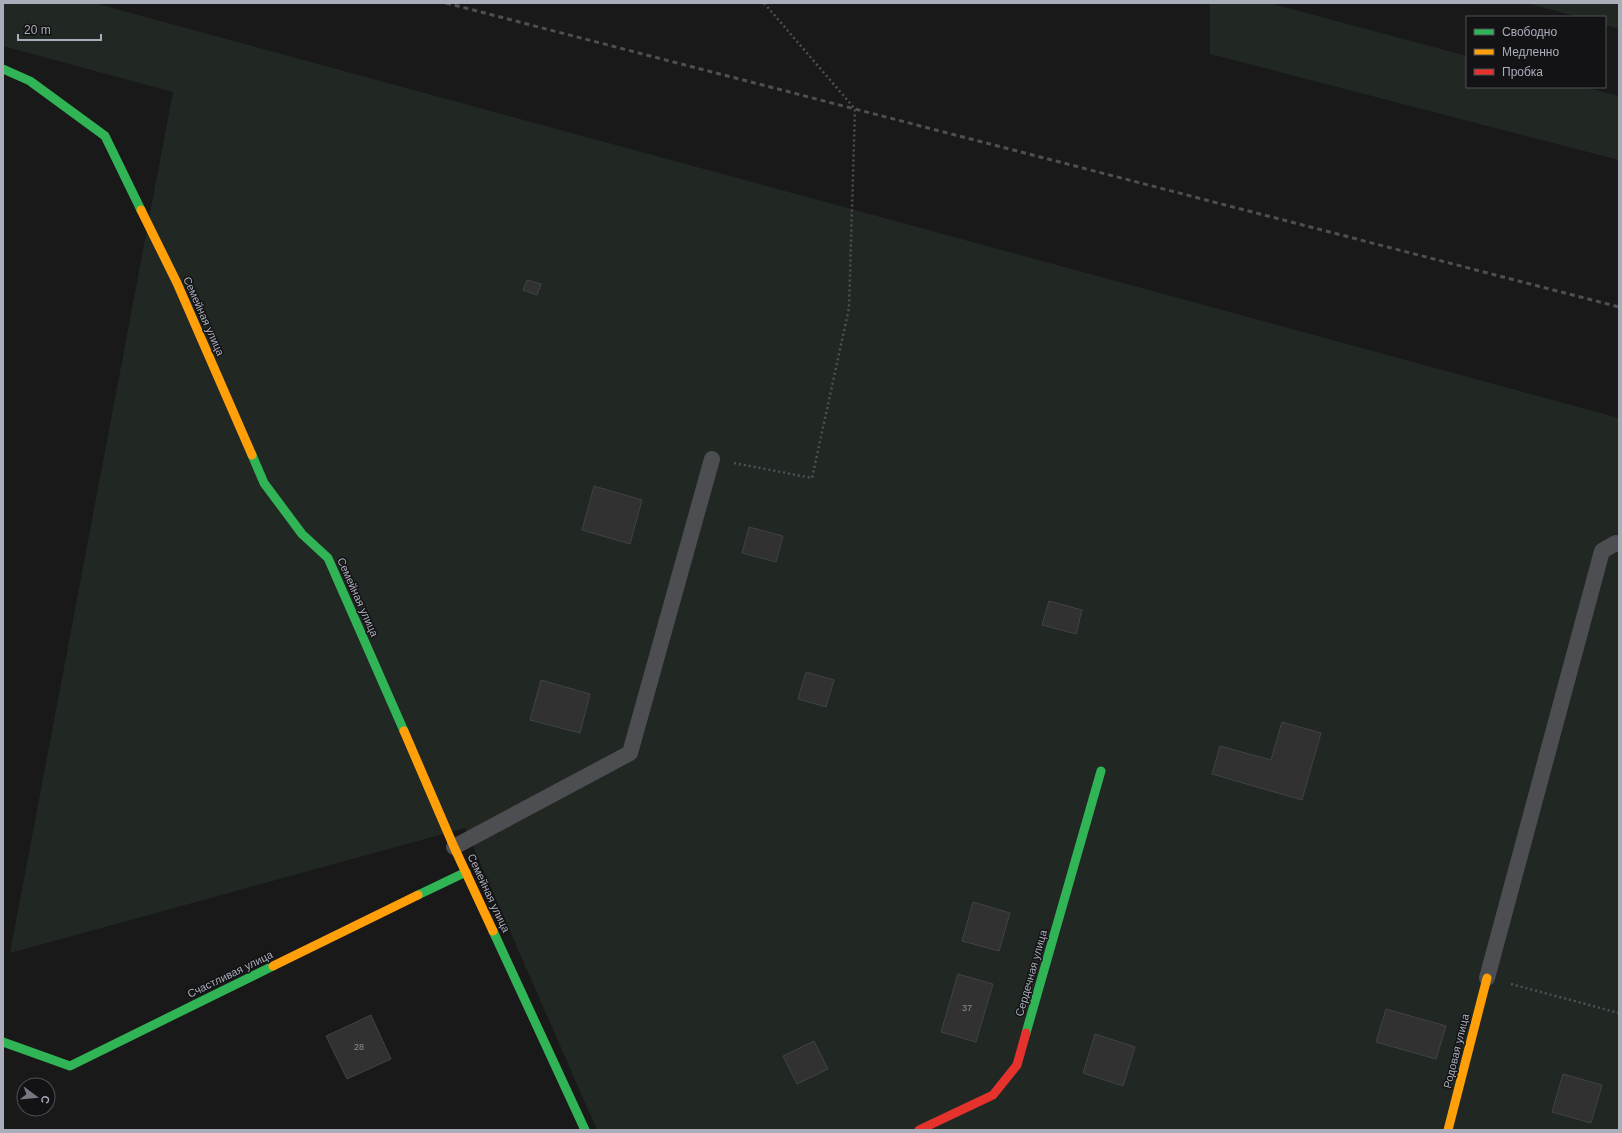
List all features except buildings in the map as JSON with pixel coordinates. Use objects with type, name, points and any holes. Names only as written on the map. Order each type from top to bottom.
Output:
[{"type":"street","name":"Семейная улица","points":[[3,69],[30,81],[105,136],[177,283],[264,483],[302,534],[328,558],[454,847],[585,1130]]},
{"type":"street","name":"Сердечная улица","points":[[919,1130],[993,1095],[1017,1065],[1100,771]]},
{"type":"street","name":"Счастливая улица","points":[[3,1042],[70,1066],[466,872]]},
{"type":"street","name":"Родовая улица","points":[[1448,1130],[1487,978]]},
{"type":"lane","points":[[454,847],[630,753],[712,459]]},
{"type":"lane","points":[[1487,978],[1602,551],[1616,543],[1619,544]]},
{"type":"path","points":[[712,459],[812,478],[849,308],[854,109],[764,3]]},
{"type":"path","points":[[1487,978],[1619,1013]]},
{"type":"shaded area","points":[[3,3],[94,3],[1619,418],[1619,1130],[597,1130],[465,828],[10,953],[173,92],[3,46]]},
{"type":"shaded area","points":[[1210,3],[1269,3],[1466,56],[1466,88],[1588,88],[1619,96],[1619,160],[1210,54]]},
{"type":"shaded area","points":[[1527,3],[1619,3],[1619,29],[1606,25],[1606,16],[1574,16]]},
{"type":"railway","points":[[446,3],[1619,307]]},
{"type":"traffic: fast","points":[[3,69],[30,81],[105,136],[141,210]]},
{"type":"traffic: fast","points":[[252,455],[264,483],[302,534],[328,558],[404,731]]},
{"type":"traffic: fast","points":[[1026,1033],[1101,771]]},
{"type":"traffic: fast","points":[[418,895],[466,872]]},
{"type":"traffic: fast","points":[[493,931],[585,1130]]},
{"type":"traffic: fast","points":[[3,1042],[70,1066],[273,966]]},
{"type":"traffic: slow","points":[[141,210],[177,283],[252,455]]},
{"type":"traffic: slow","points":[[404,731],[454,847],[493,931]]},
{"type":"traffic: slow","points":[[273,966],[418,895]]},
{"type":"traffic: slow","points":[[1448,1130],[1487,978]]},
{"type":"traffic: jam","points":[[919,1130],[993,1095],[1017,1065],[1026,1033]]}]
